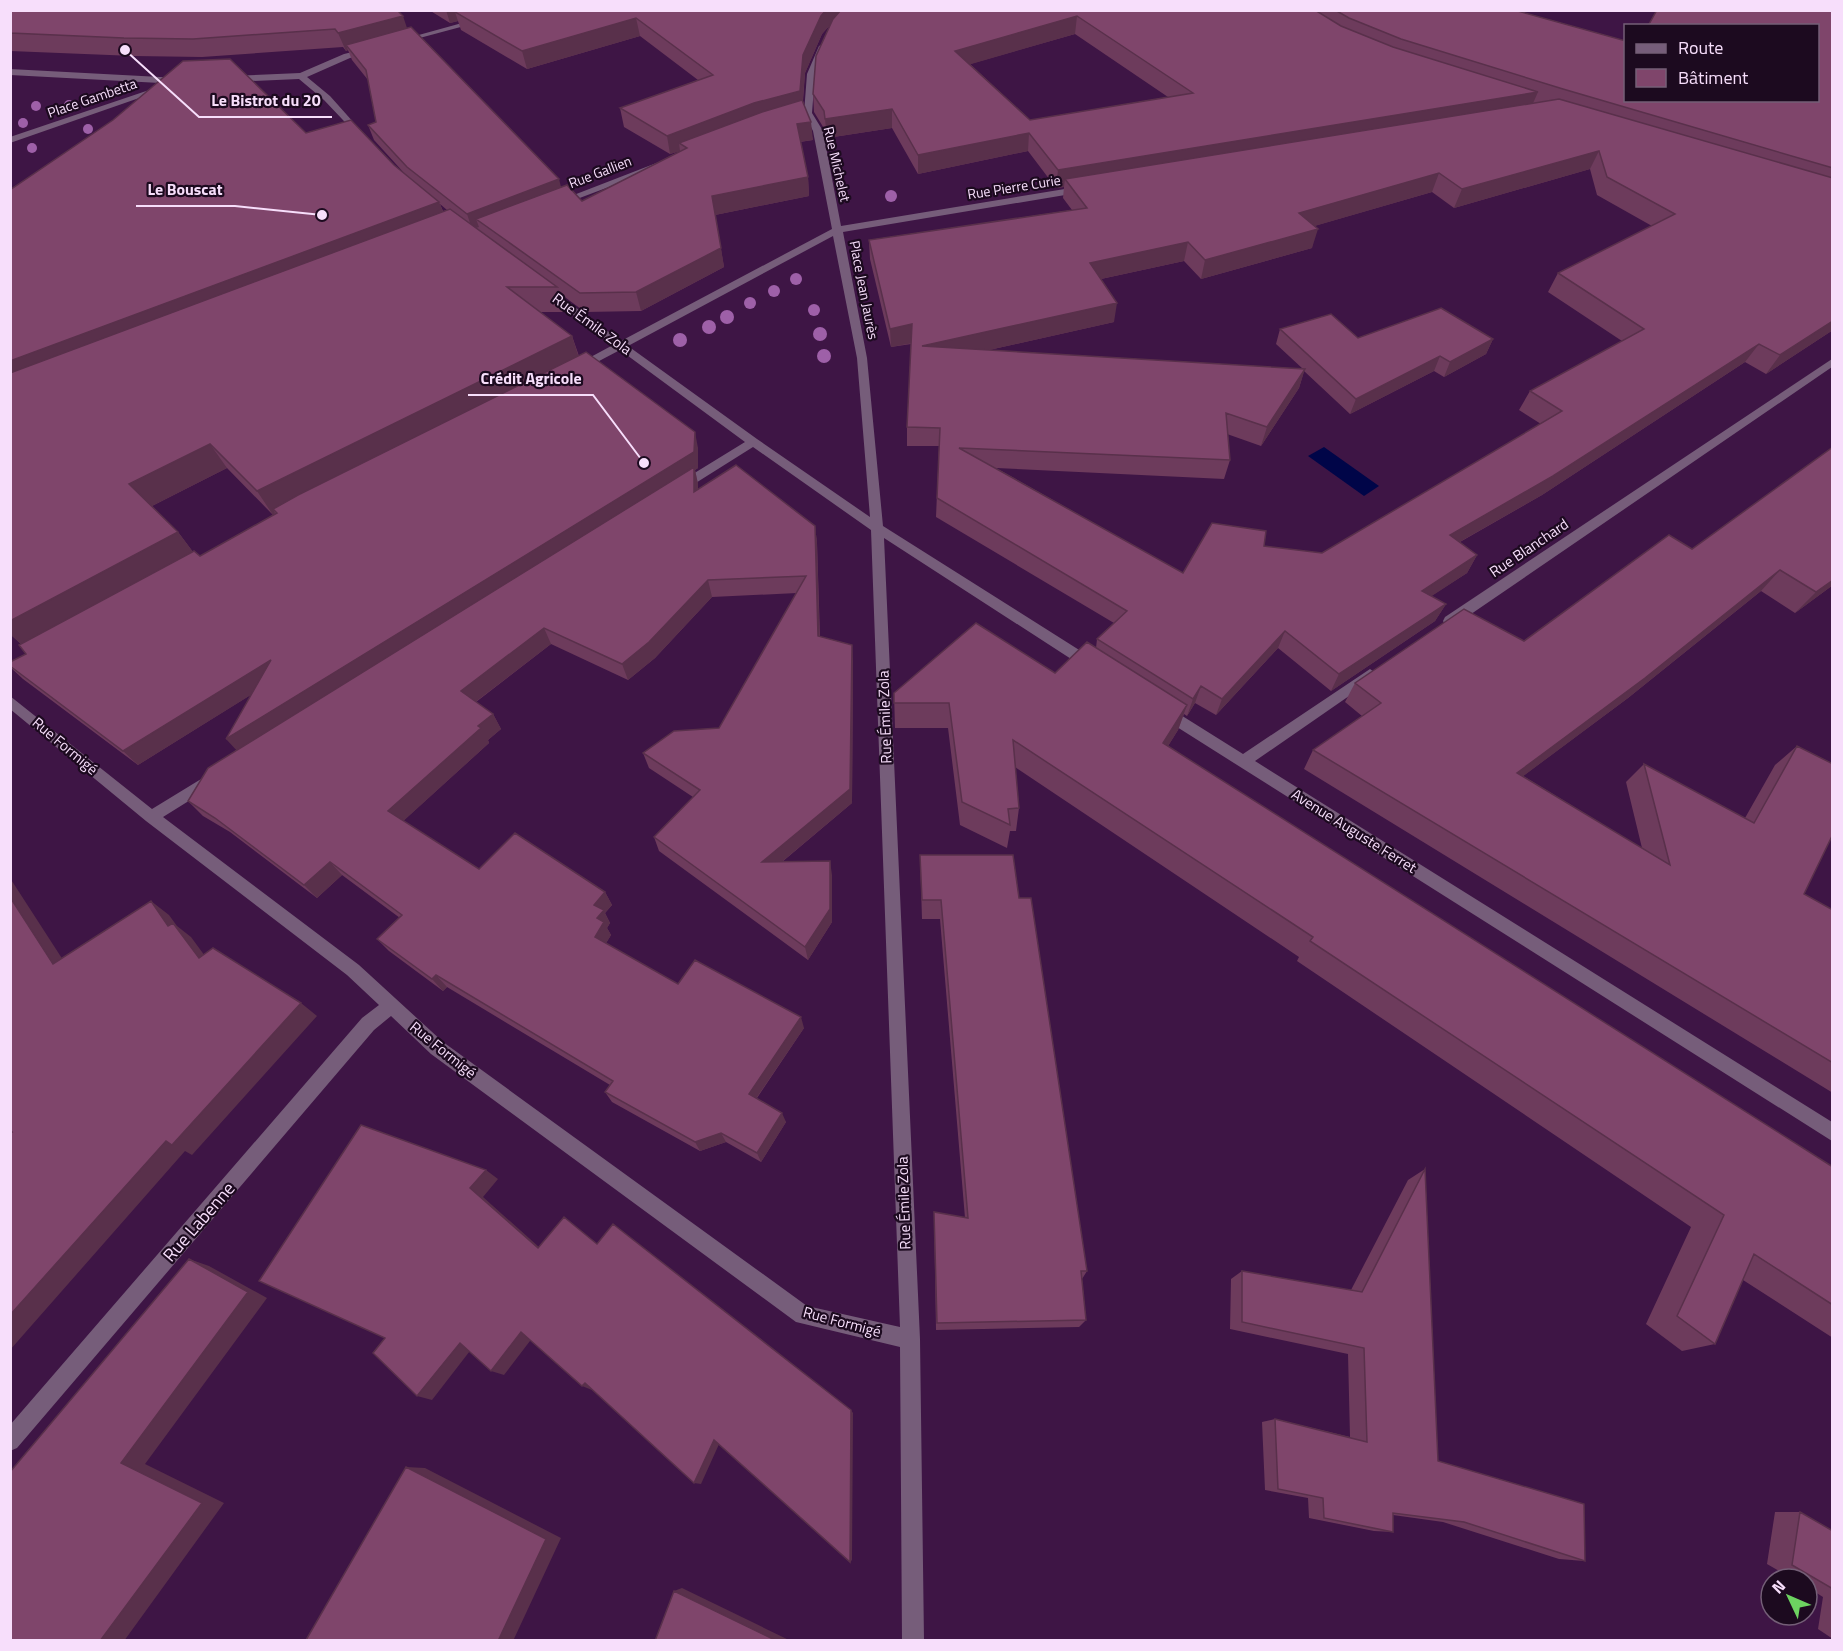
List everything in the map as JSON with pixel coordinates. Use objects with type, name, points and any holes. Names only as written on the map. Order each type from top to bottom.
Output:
[{"type":"street","points":[[393,44],[520,10]]},
{"type":"street","name":"Rue Michelet","points":[[828,35],[811,74],[803,115],[818,131],[838,230]]},
{"type":"street","points":[[218,80],[301,76],[347,56],[382,47]]},
{"type":"street","name":"Place Gambetta","points":[[10,72],[194,81]]},
{"type":"street","points":[[301,76],[327,99],[371,147]]},
{"type":"street","name":"Place Gambetta","points":[[10,140],[182,81]]},
{"type":"street","name":"Rue Gallien","points":[[549,206],[671,160]]},
{"type":"street","name":"Rue Pierre Curie","points":[[838,230],[1092,188]]},
{"type":"street","name":"Place Jean Jaurès","points":[[569,373],[770,264],[838,230],[862,358],[877,528]]},
{"type":"street","name":"Rue Émile Zola","points":[[537,284],[753,442],[877,528],[910,1339],[913,1641]]},
{"type":"street","name":"Rue Blanchard","points":[[1442,626],[1833,362]]},
{"type":"street","points":[[662,498],[753,442]]},
{"type":"street","points":[[877,528],[1105,674]]},
{"type":"street","points":[[1244,762],[1268,743],[1384,665]]},
{"type":"street","name":"Rue Formigé","points":[[10,701],[151,817],[353,970],[437,1048],[803,1315],[910,1339]]},
{"type":"street","name":"Avenue Auguste Ferret","points":[[1154,705],[1833,1132]]},
{"type":"street","points":[[151,817],[218,775]]},
{"type":"street","name":"Rue Labenne","points":[[10,1441],[368,1024],[391,1006]]},
{"type":"shaded area","points":[[1324,447],[1379,486],[1364,496],[1308,456]]},
{"type":"building","points":[[10,10],[397,10],[403,16],[338,33],[335,29],[193,39],[124,38],[10,33]]},
{"type":"building","points":[[460,10],[826,10],[803,55],[800,91],[754,103],[667,136],[620,108],[713,75],[636,18],[522,51],[455,12]]},
{"type":"building","points":[[841,10],[1315,10],[1341,26],[1393,47],[1538,92],[1058,170],[1029,133],[918,155],[892,109],[825,119],[824,111],[813,94],[816,56],[833,19]],"holes":[[[1077,16],[1193,93],[1030,120],[955,51]]]},
{"type":"building","points":[[1335,10],[1514,10],[1624,40],[1624,102],[1819,102],[1819,24],[1649,24],[1657,10],[1833,10],[1833,168],[1401,39]]},
{"type":"building","points":[[411,27],[559,179],[467,214],[407,167],[368,125],[376,122],[366,70],[346,45]]},
{"type":"building","points":[[230,59],[306,133],[351,120],[394,165],[439,202],[10,361],[10,190],[113,120],[183,61]]},
{"type":"building","points":[[1559,99],[1833,178],[1833,321],[1780,355],[1759,344],[1553,476],[1450,535],[1477,555],[1422,591],[1446,604],[1339,674],[1285,631],[1222,699],[1201,686],[1193,699],[1097,639],[1127,611],[937,498],[940,428],[907,427],[912,324],[890,329],[869,240],[1087,208],[1065,179]],"holes":[[[1599,151],[1607,177],[1675,214],[1558,273],[1644,329],[1530,391],[1562,411],[1322,553],[1264,546],[1266,531],[1212,523],[1183,573],[959,448],[1230,460],[1226,413],[1267,427],[1305,369],[922,346],[1117,303],[1090,263],[1188,242],[1205,260],[1318,229],[1299,213],[1439,173],[1462,189]]]},
{"type":"building","points":[[802,100],[811,122],[797,124],[808,177],[712,196],[721,248],[636,292],[580,293],[476,219],[567,185],[582,201],[687,148],[679,143],[762,112]]},
{"type":"building","points":[[450,209],[557,287],[507,287],[572,336],[257,491],[210,444],[129,484],[178,532],[10,621],[10,373]]},
{"type":"building","points":[[1441,308],[1493,339],[1450,362],[1440,356],[1356,399],[1280,329],[1331,314],[1358,338]]},
{"type":"building","points":[[586,352],[695,432],[694,452],[226,739],[271,660],[123,751],[10,666],[10,662],[26,654],[19,645],[194,551],[200,556],[277,513],[273,509],[298,495]]},
{"type":"building","points":[[1833,447],[1833,580],[1816,592],[1780,570],[1645,678],[1517,773],[1670,865],[1644,764],[1754,823],[1797,746],[1833,764],[1833,834],[1804,894],[1833,910],[1833,1063],[1313,750],[1381,703],[1355,683],[1464,609],[1524,641],[1669,535],[1692,549]]},
{"type":"building","points":[[736,465],[815,526],[818,636],[852,645],[850,789],[762,862],[830,861],[830,909],[805,947],[654,837],[700,790],[643,753],[674,731],[719,728],[806,576],[708,580],[649,642],[622,664],[544,628],[461,691],[493,714],[478,726],[481,728],[388,811],[479,869],[515,833],[605,892],[594,905],[604,910],[597,918],[604,922],[595,937],[678,984],[695,960],[801,1017],[749,1094],[782,1113],[757,1153],[721,1133],[695,1142],[605,1092],[613,1081],[436,975],[432,979],[377,939],[402,915],[330,862],[304,885],[215,818],[188,801],[208,768],[694,467],[694,492]]},
{"type":"building","points":[[976,623],[1055,673],[1087,642],[1187,705],[1163,743],[1833,1167],[1833,1305],[1754,1254],[1715,1344],[1677,1316],[1724,1215],[1310,941],[1313,937],[1013,740],[1019,808],[1008,809],[1010,825],[962,802],[949,703],[894,703],[894,693]]},
{"type":"building","points":[[920,855],[1013,855],[1019,898],[1031,898],[1087,1271],[1081,1271],[1086,1320],[937,1323],[934,1212],[968,1218],[941,900],[922,900]]},
{"type":"building","points":[[10,897],[53,964],[151,901],[168,926],[173,923],[199,958],[213,948],[301,1003],[172,1145],[166,1141],[10,1315],[10,1133],[12,1132],[10,1130]]},
{"type":"building","points":[[361,1125],[486,1170],[470,1188],[538,1248],[564,1217],[597,1244],[613,1224],[851,1410],[850,1562],[714,1440],[694,1483],[585,1383],[582,1386],[521,1332],[491,1371],[460,1343],[417,1396],[373,1353],[385,1338],[259,1281]]},
{"type":"building","points":[[1425,1169],[1438,1461],[1584,1504],[1585,1561],[1464,1522],[1393,1513],[1393,1532],[1324,1518],[1323,1498],[1278,1489],[1275,1419],[1367,1442],[1364,1348],[1242,1322],[1242,1271],[1362,1292]]},
{"type":"building","points":[[189,1259],[248,1292],[121,1463],[202,1503],[100,1641],[10,1641],[10,1472]]},
{"type":"building","points":[[406,1467],[546,1539],[498,1641],[306,1641],[306,1640]]},
{"type":"building","points":[[1800,1512],[1833,1531],[1833,1589],[1819,1581],[1819,1567],[1792,1565]]},
{"type":"building","points":[[674,1591],[777,1641],[655,1641]]},
{"type":"place","name":"Le Bistrot du 20","points":[[125,50]]},
{"type":"place","name":"Le Bouscat","points":[[322,215]]},
{"type":"place","name":"Crédit Agricole","points":[[644,463]]}]
